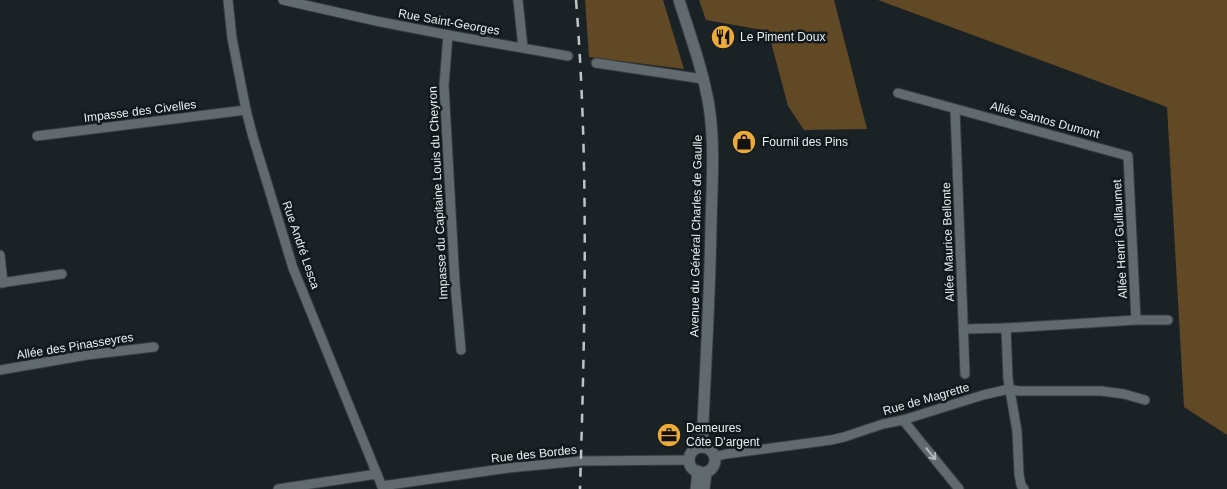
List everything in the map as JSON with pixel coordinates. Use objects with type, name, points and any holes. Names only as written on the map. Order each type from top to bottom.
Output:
[{"type":"main road","name":"Avenue du Général Charles de Gaulle","points":[[679,0],[704,79],[710,118],[713,165],[710,281],[702,447]]},
{"type":"main road","points":[[702,447],[710,450],[714,458],[714,464],[709,470],[702,472],[692,468],[689,460],[694,450],[702,447]]},
{"type":"main road","points":[[696,489],[702,472]]},
{"type":"main road","points":[[702,472],[704,489]]},
{"type":"street","name":"Rue André Lesca","points":[[228,0],[232,38],[246,110],[293,268],[383,488]]},
{"type":"street","name":"Rue Saint-Georges","points":[[283,0],[376,21],[568,56]]},
{"type":"street","points":[[518,0],[524,48]]},
{"type":"street","name":"Impasse du Capitaine Louis du Cheyron","points":[[448,35],[444,85],[455,283],[461,350]]},
{"type":"street","points":[[596,63],[704,79]]},
{"type":"street","name":"Allée Santos Dumont","points":[[898,93],[1128,156]]},
{"type":"street","name":"Allée Maurice Bellonte","points":[[956,109],[965,374]]},
{"type":"street","name":"Impasse des Civelles","points":[[37,136],[246,110]]},
{"type":"street","name":"Allée Henri Guillaumet","points":[[1128,156],[1136,320]]},
{"type":"street","points":[[0,255],[2,283],[62,274]]},
{"type":"street","points":[[964,329],[1168,320]]},
{"type":"street","points":[[1006,328],[1008,379],[1017,430],[1021,488]]},
{"type":"street","name":"Allée des Pinasseyres","points":[[0,370],[87,355],[154,347]]},
{"type":"street","name":"Rue de Magrette","points":[[714,458],[726,454],[844,437],[883,424],[1010,389],[1019,391],[1101,390],[1145,400]]},
{"type":"street","points":[[903,420],[959,489]]},
{"type":"street","name":"Rue des Bordes","points":[[383,488],[508,468],[581,461],[689,460]]},
{"type":"street","points":[[278,489],[378,474]]},
{"type":"shaded area","points":[[585,0],[663,0],[684,69],[589,57]]},
{"type":"shaded area","points":[[699,0],[834,0],[867,129],[804,130],[788,106],[768,31],[706,20]]},
{"type":"shaded area","points":[[878,0],[1227,0],[1227,435],[1184,407],[1167,107]]},
{"type":"railway","points":[[576,0],[583,122],[585,245],[580,489]]},
{"type":"place","name":"Le Piment Doux","points":[[723,37]]},
{"type":"place","name":"Fournil des Pins","points":[[744,142]]},
{"type":"place","name":"Demeures Côte D'argent","points":[[669,435]]}]
